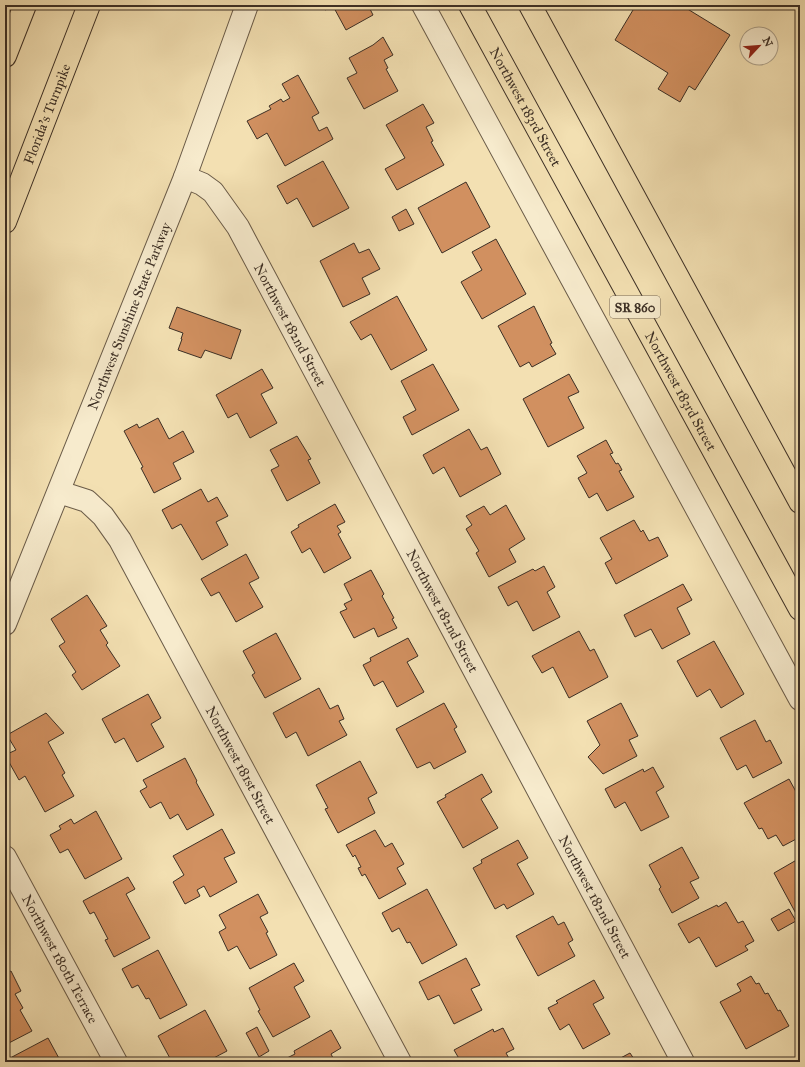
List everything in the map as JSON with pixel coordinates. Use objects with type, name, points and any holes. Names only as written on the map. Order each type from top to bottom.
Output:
[{"type":"main road","points":[[5,56],[24,5]]},
{"type":"main road","name":"Florida's Turnpike","points":[[5,222],[89,5]]},
{"type":"main road","name":"Northwest 183rd Street","points":[[470,5],[800,609]]},
{"type":"main road","points":[[530,5],[800,502]]},
{"type":"street","name":"Northwest Sunshine State Parkway","points":[[5,624],[185,177],[247,5]]},
{"type":"street","points":[[423,5],[800,699]]},
{"type":"street","name":"Northwest 182nd Street","points":[[185,177],[202,184],[213,192],[238,227],[683,1062]]},
{"type":"street","name":"Northwest 181st Street","points":[[59,492],[87,501],[103,516],[120,540],[400,1062]]},
{"type":"street","name":"Northwest 180th Terrace","points":[[5,857],[116,1062]]},
{"type":"building","points":[[322,5],[368,5],[373,15],[346,30],[333,6],[325,10]]},
{"type":"building","points":[[636,5],[681,5],[730,35],[695,90],[689,86],[680,102],[658,89],[668,73],[615,40]]},
{"type":"building","points":[[383,37],[393,55],[384,60],[388,68],[386,69],[398,91],[364,109],[347,78],[357,73],[349,58],[373,45]]},
{"type":"building","points":[[298,75],[319,113],[312,117],[319,131],[327,127],[333,139],[285,166],[267,133],[257,139],[247,121],[271,109],[269,106],[281,99],[283,102],[290,98],[282,84]]},
{"type":"building","points":[[423,104],[434,123],[426,127],[433,141],[431,142],[444,165],[397,190],[385,169],[405,158],[386,125]]},
{"type":"building","points":[[323,161],[349,208],[313,227],[297,198],[287,204],[277,186]]},
{"type":"building","points":[[466,182],[490,227],[442,253],[418,208]]},
{"type":"building","points":[[406,209],[414,224],[399,231],[392,217]]},
{"type":"building","points":[[496,239],[526,294],[482,319],[461,282],[482,270],[472,252]]},
{"type":"building","points":[[354,243],[359,253],[369,249],[380,269],[362,278],[370,294],[343,307],[320,261]]},
{"type":"building","points":[[397,296],[427,350],[391,370],[371,334],[361,340],[350,322]]},
{"type":"building","points":[[534,306],[552,343],[550,344],[556,354],[532,367],[529,362],[520,367],[498,326]]},
{"type":"building","points":[[177,307],[241,330],[231,359],[205,350],[201,358],[178,350],[183,333],[169,328]]},
{"type":"building","points":[[433,364],[459,410],[412,435],[403,417],[416,410],[401,381]]},
{"type":"building","points":[[262,369],[273,388],[261,394],[277,423],[250,438],[237,413],[228,418],[216,395]]},
{"type":"building","points":[[569,374],[579,392],[568,397],[584,428],[548,447],[523,399]]},
{"type":"building","points":[[158,418],[169,439],[183,431],[194,452],[173,463],[181,479],[154,493],[141,468],[143,467],[124,431],[137,424],[139,428]]},
{"type":"building","points":[[469,429],[481,450],[487,447],[501,474],[460,497],[444,467],[433,474],[423,455]]},
{"type":"building","points":[[297,436],[311,459],[308,460],[320,483],[287,501],[271,470],[279,466],[270,450]]},
{"type":"building","points":[[606,440],[613,453],[610,454],[616,464],[618,463],[620,466],[622,470],[619,471],[634,497],[607,511],[597,493],[589,498],[578,478],[587,473],[577,456]]},
{"type":"building","points":[[201,489],[208,502],[217,497],[228,516],[216,522],[228,545],[202,560],[181,524],[172,529],[162,510]]},
{"type":"building","points":[[335,504],[345,522],[337,526],[341,532],[338,534],[351,558],[324,573],[310,548],[302,553],[291,532],[299,527],[298,525]]},
{"type":"building","points":[[506,505],[525,539],[509,549],[516,562],[489,577],[476,553],[479,551],[466,529],[472,525],[466,516],[484,506],[490,515]]},
{"type":"building","points":[[634,520],[641,532],[643,530],[649,541],[658,537],[668,556],[616,584],[605,563],[612,559],[600,538]]},
{"type":"building","points":[[246,554],[259,578],[249,583],[263,607],[236,622],[219,592],[211,596],[201,579]]},
{"type":"building","points":[[544,566],[555,587],[547,592],[560,617],[533,631],[517,601],[508,606],[498,587],[533,569],[535,571]]},
{"type":"building","points":[[371,570],[384,594],[382,596],[394,618],[392,619],[397,628],[378,637],[374,628],[354,638],[340,612],[347,609],[344,604],[352,600],[344,584]]},
{"type":"building","points":[[683,584],[692,600],[677,608],[690,634],[662,649],[651,629],[635,637],[624,615]]},
{"type":"building","points":[[87,595],[107,626],[100,630],[108,643],[106,645],[120,666],[82,690],[72,675],[76,672],[59,646],[65,642],[51,619]]},
{"type":"building","points":[[579,631],[590,651],[594,649],[608,677],[569,698],[553,667],[542,673],[532,656]]},
{"type":"building","points":[[276,633],[301,679],[265,698],[252,675],[255,673],[243,651]]},
{"type":"building","points":[[408,638],[418,656],[407,662],[424,692],[397,707],[383,681],[374,686],[363,665],[371,661],[370,658]]},
{"type":"building","points":[[714,641],[744,694],[721,708],[710,689],[697,697],[677,661]]},
{"type":"building","points":[[319,688],[330,709],[338,705],[344,719],[339,721],[347,735],[308,756],[296,732],[286,738],[273,713]]},
{"type":"building","points":[[148,694],[161,718],[151,724],[164,747],[137,762],[124,738],[115,743],[102,719]]},
{"type":"building","points":[[444,703],[457,727],[454,729],[466,752],[434,769],[430,762],[417,768],[396,729]]},
{"type":"building","points":[[621,703],[638,736],[629,740],[637,756],[603,774],[588,757],[600,745],[587,721]]},
{"type":"building","points":[[46,713],[64,733],[48,742],[65,773],[62,775],[74,796],[45,812],[25,776],[19,780],[5,755],[16,750],[7,735]]},
{"type":"building","points":[[755,720],[766,742],[770,740],[782,763],[753,778],[746,765],[737,770],[720,738]]},
{"type":"building","points":[[185,758],[214,815],[187,830],[178,814],[170,819],[161,802],[150,808],[140,791],[147,787],[143,780]]},
{"type":"building","points":[[360,761],[377,793],[368,798],[375,813],[338,833],[325,809],[328,808],[316,785]]},
{"type":"building","points":[[653,767],[664,787],[656,792],[669,817],[641,831],[625,802],[615,808],[605,789],[643,769],[644,772]]},
{"type":"building","points":[[482,774],[492,792],[481,799],[498,828],[463,848],[437,802],[446,797],[445,795]]},
{"type":"building","points":[[789,779],[800,799],[800,809],[796,811],[800,818],[800,837],[783,846],[776,835],[768,839],[762,828],[759,829],[744,803]]},
{"type":"building","points":[[96,811],[122,859],[85,879],[68,849],[60,853],[50,835],[61,829],[59,826],[71,819],[74,824]]},
{"type":"building","points":[[222,829],[235,853],[224,858],[237,882],[210,897],[204,886],[197,890],[200,896],[185,904],[173,882],[184,875],[173,856]]},
{"type":"building","points":[[375,830],[385,847],[392,843],[404,864],[397,868],[406,884],[379,899],[365,874],[362,876],[358,868],[361,867],[355,855],[353,857],[346,845]]},
{"type":"building","points":[[518,840],[528,858],[517,864],[534,894],[507,909],[504,904],[495,909],[473,868],[482,863],[481,860]]},
{"type":"building","points":[[682,847],[699,878],[690,882],[699,898],[672,913],[659,889],[661,887],[649,865]]},
{"type":"building","points":[[800,858],[800,921],[774,873]]},
{"type":"building","points":[[128,877],[135,889],[126,894],[150,938],[114,957],[105,940],[108,939],[94,912],[90,914],[83,901]]},
{"type":"building","points":[[427,889],[457,945],[422,964],[410,942],[407,943],[399,928],[392,932],[382,913]]},
{"type":"building","points":[[258,894],[268,913],[260,917],[277,955],[250,969],[237,946],[228,951],[219,932],[226,928],[219,915]]},
{"type":"building","points":[[726,902],[738,923],[743,921],[754,941],[745,946],[748,950],[716,967],[699,937],[689,943],[678,924],[717,905],[718,907]]},
{"type":"building","points":[[789,909],[796,921],[778,931],[771,919]]},
{"type":"building","points":[[553,916],[558,925],[564,922],[573,940],[568,943],[575,956],[538,976],[516,936]]},
{"type":"building","points":[[158,950],[187,1005],[160,1019],[149,998],[146,999],[138,985],[132,988],[122,969]]},
{"type":"building","points":[[466,958],[480,985],[471,989],[482,1010],[454,1024],[439,995],[428,1000],[419,982]]},
{"type":"building","points":[[294,963],[304,981],[294,987],[310,1017],[273,1037],[258,1011],[260,1010],[249,988]]},
{"type":"building","points":[[11,971],[21,991],[15,994],[23,1008],[20,1010],[32,1031],[5,1045],[5,974]]},
{"type":"building","points":[[751,976],[756,984],[759,983],[765,994],[768,993],[778,1011],[780,1010],[789,1026],[746,1049],[720,1002],[741,991],[737,984]]},
{"type":"building","points":[[594,980],[604,998],[593,1004],[610,1034],[583,1049],[569,1024],[560,1030],[548,1008],[558,1003],[556,1001]]},
{"type":"building","points":[[205,1010],[227,1051],[206,1062],[172,1062],[158,1036]]},
{"type":"building","points":[[257,1027],[269,1051],[259,1057],[246,1033]]},
{"type":"building","points":[[503,1028],[514,1049],[506,1053],[511,1062],[461,1062],[454,1050],[493,1029],[494,1032]]},
{"type":"building","points":[[331,1030],[341,1048],[331,1054],[335,1062],[286,1062],[285,1059],[295,1054],[294,1051]]},
{"type":"building","points":[[48,1038],[61,1062],[15,1062],[12,1057]]},
{"type":"building","points":[[630,1053],[636,1062],[613,1062]]}]
